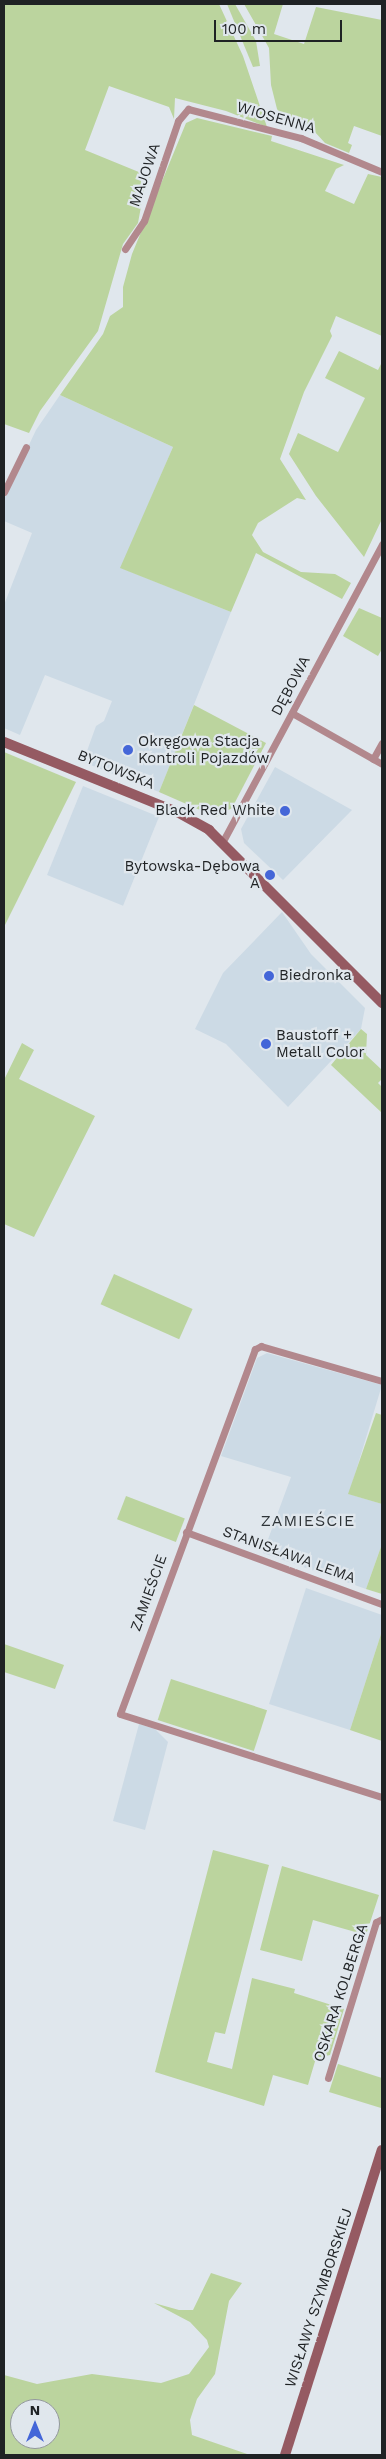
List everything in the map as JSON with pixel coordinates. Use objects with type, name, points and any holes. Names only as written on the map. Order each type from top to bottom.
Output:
[{"type":"main road","name":"BYTOWSKA","points":[[4,742],[177,812],[223,841],[382,1003]]},
{"type":"main road","name":"WISŁAWY SZYMBORSKIEJ","points":[[285,2455],[382,2150]]},
{"type":"street","name":"WIOSENNA","points":[[188,109],[308,140],[382,172]]},
{"type":"street","name":"MAJOWA","points":[[125,249],[144,221],[178,121],[188,109]]},
{"type":"street","points":[[4,492],[26,447]]},
{"type":"street","name":"DĘBOWA","points":[[223,841],[382,544]]},
{"type":"street","points":[[292,713],[382,764]]},
{"type":"street","points":[[373,759],[382,743]]},
{"type":"street","name":"ZAMIEŚCIE","points":[[382,1381],[261,1346],[255,1350],[120,1714],[382,1797]]},
{"type":"street","name":"STANISŁAWA LEMA","points":[[186,1532],[382,1604]]},
{"type":"street","name":"OSKARA KOLBERGA","points":[[328,2078],[376,1922],[382,1919]]},
{"type":"shaded area","points":[[60,395],[173,447],[121,568],[231,612],[159,792],[83,762],[96,726],[104,721],[112,701],[45,675],[20,735],[4,728],[4,605],[32,533],[4,521],[4,498],[36,430]]},
{"type":"shaded area","points":[[275,767],[352,810],[283,880],[244,843],[241,829]]},
{"type":"shaded area","points":[[83,786],[159,817],[123,906],[47,875]]},
{"type":"shaded area","points":[[282,912],[311,954],[365,1008],[361,1029],[288,1107],[226,1044],[195,1029],[223,973]]},
{"type":"shaded area","points":[[267,1353],[382,1385],[349,1494],[382,1504],[382,1544],[366,1589],[263,1553],[291,1477],[221,1456],[257,1358]]},
{"type":"shaded area","points":[[306,1588],[382,1615],[382,1631],[350,1730],[269,1704]]},
{"type":"shaded area","points":[[139,1724],[155,1729],[168,1742],[145,1830],[113,1821]]},
{"type":"green space","points":[[4,4],[219,4],[243,56],[267,127],[226,111],[175,98],[174,119],[169,107],[109,86],[85,150],[151,177],[146,179],[138,223],[123,244],[98,331],[40,411],[29,433],[4,424]]},
{"type":"green space","points":[[227,4],[235,4],[256,41],[260,66],[253,67]]},
{"type":"green space","points":[[244,4],[283,4],[274,34],[304,44],[316,7],[382,20],[382,136],[354,126],[348,143],[352,145],[349,153],[325,143],[314,131],[283,118],[277,109],[271,85],[269,48]]},
{"type":"green space","points":[[197,118],[272,136],[271,141],[344,165],[336,169],[325,191],[354,204],[368,174],[382,177],[382,336],[336,316],[330,331],[332,336],[304,392],[280,459],[306,500],[297,498],[258,523],[252,535],[263,552],[301,572],[335,574],[351,583],[342,599],[256,553],[231,612],[120,568],[173,447],[60,395],[103,334],[110,316],[123,307],[123,287],[132,254],[186,123]]},
{"type":"green space","points":[[339,351],[378,370],[382,362],[382,519],[364,557],[316,496],[289,454],[298,433],[338,452],[365,398],[325,378]]},
{"type":"green space","points":[[359,608],[382,618],[382,649],[378,656],[343,636]]},
{"type":"green space","points":[[194,705],[266,743],[232,808],[216,817],[159,792]]},
{"type":"green space","points":[[4,752],[76,782],[4,927]]},
{"type":"green space","points":[[361,1029],[367,1034],[366,1055],[382,1070],[382,1079],[378,1083],[382,1087],[382,1113],[331,1065]]},
{"type":"green space","points":[[22,1043],[34,1050],[19,1079],[95,1116],[34,1237],[4,1224],[4,1080]]},
{"type":"green space","points":[[114,1274],[193,1309],[179,1339],[101,1304]]},
{"type":"green space","points":[[376,1413],[382,1415],[382,1504],[348,1494]]},
{"type":"green space","points":[[126,1496],[185,1519],[176,1542],[117,1519]]},
{"type":"green space","points":[[382,1544],[382,1594],[366,1589]]},
{"type":"green space","points":[[382,1631],[382,1741],[350,1730]]},
{"type":"green space","points":[[4,1644],[64,1665],[55,1689],[4,1672]]},
{"type":"green space","points":[[171,1679],[267,1710],[254,1751],[158,1720]]},
{"type":"green space","points":[[213,1850],[269,1865],[225,2034],[215,2032],[207,2062],[232,2069],[252,1978],[295,1989],[294,1993],[344,2009],[330,2055],[316,2058],[308,2085],[273,2075],[264,2106],[155,2072]]},
{"type":"green space","points":[[282,1866],[379,1895],[366,1935],[313,1920],[302,1961],[260,1950]]},
{"type":"green space","points":[[338,2064],[382,2078],[381,2108],[329,2092]]},
{"type":"green space","points":[[211,2273],[242,2283],[229,2301],[215,2374],[197,2399],[190,2420],[192,2435],[250,2455],[4,2455],[4,2375],[37,2384],[92,2374],[161,2383],[189,2374],[209,2347],[207,2340],[190,2322],[154,2303],[179,2310],[193,2310]]},
{"type":"place","name":"Okręgowa Stacja Kontroli Pojazdów","points":[[128,750]]},
{"type":"place","name":"Black Red White","points":[[285,811]]},
{"type":"place","name":"Bytowska-Dębowa A","points":[[270,875]]},
{"type":"place","name":"Biedronka","points":[[269,976]]},
{"type":"place","name":"Baustoff + Metall Color","points":[[266,1044]]},
{"type":"district","name":"ZAMIEŚCIE","points":[[308,1521]]}]
